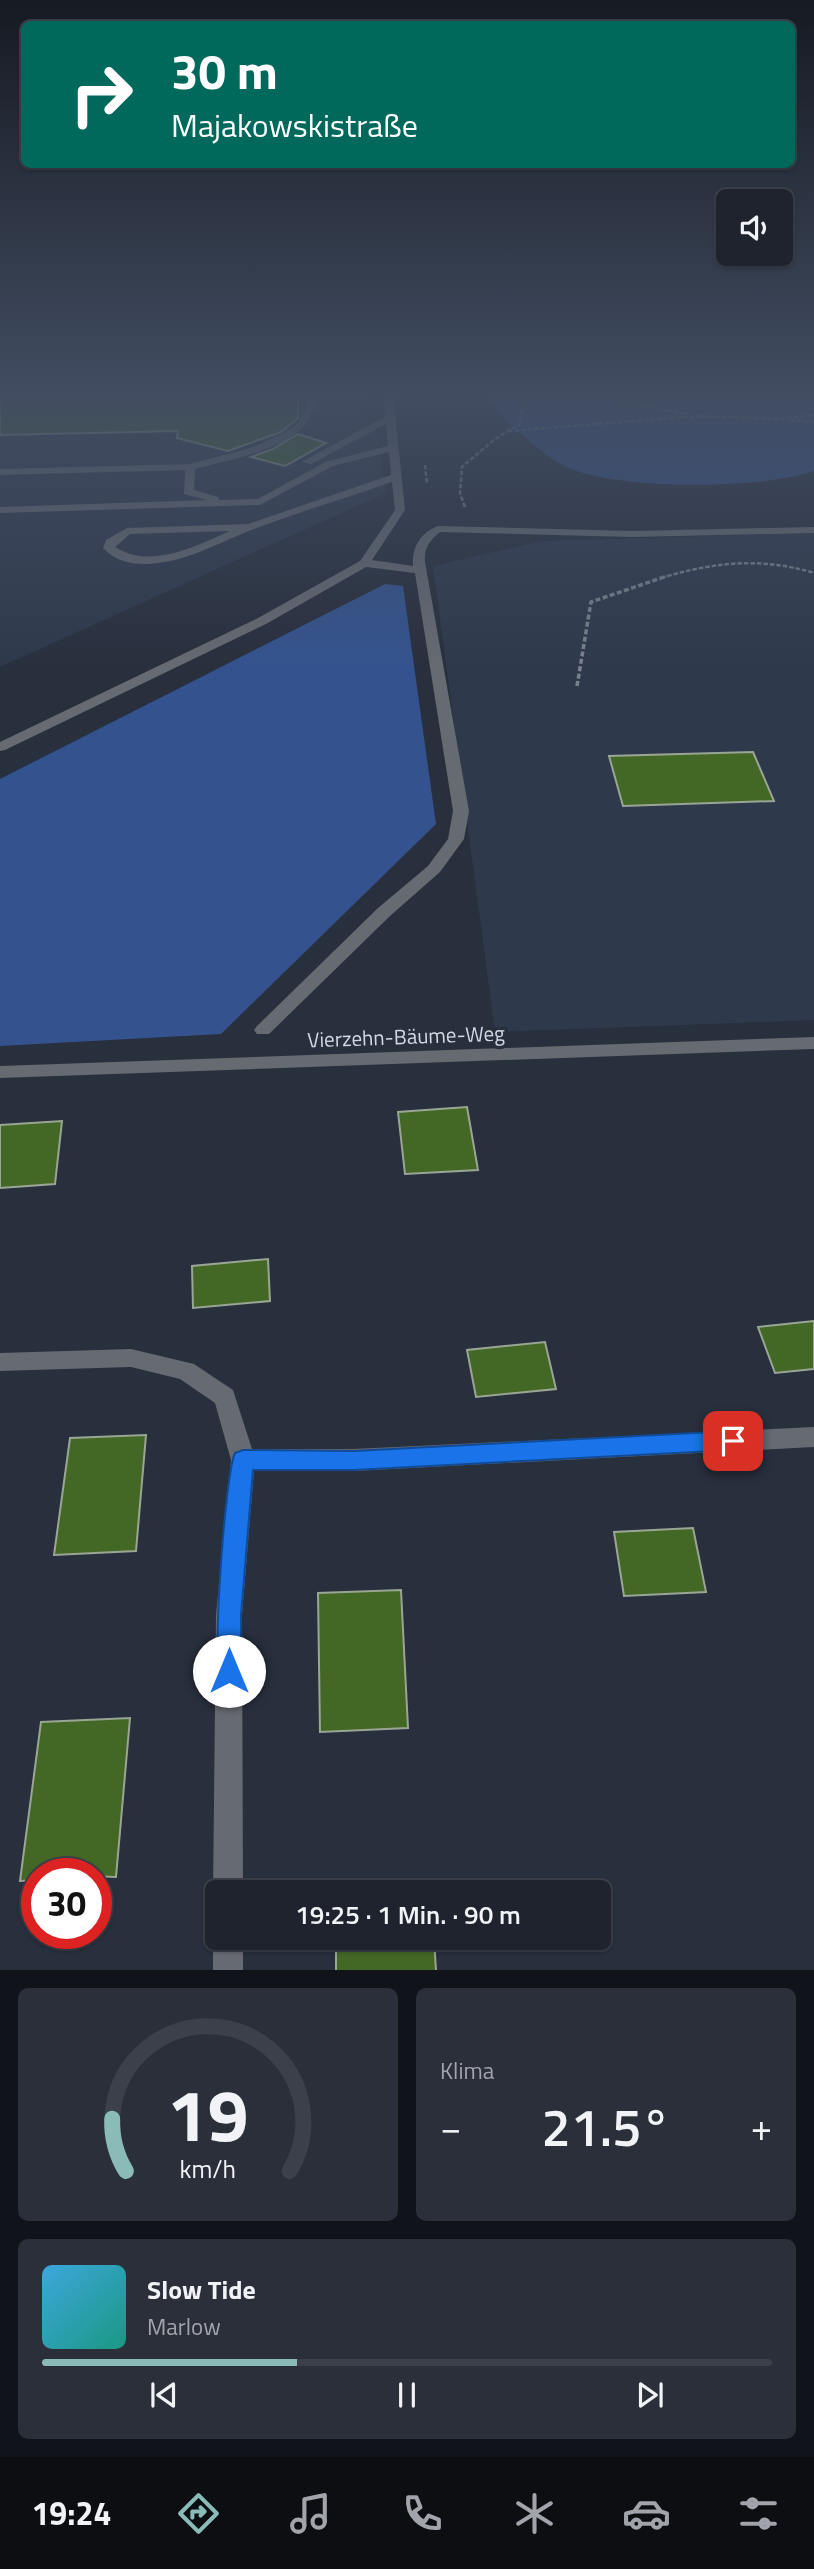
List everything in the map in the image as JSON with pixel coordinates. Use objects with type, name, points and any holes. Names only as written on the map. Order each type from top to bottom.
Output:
[{"type":"street","points":[[189,484],[188,492],[234,505],[272,484]]},
{"type":"street","points":[[0,510],[234,505],[260,502],[293,484]]},
{"type":"street","points":[[248,527],[127,531],[110,542],[109,548],[125,557],[179,557],[248,527],[375,484]]},
{"type":"street","points":[[0,747],[262,621],[364,563],[400,510],[397,484]]},
{"type":"street","points":[[263,1030],[384,912],[434,870],[456,839],[461,811],[417,555],[421,541],[438,528],[632,534],[814,530]]},
{"type":"street","points":[[364,563],[420,570]]},
{"type":"street","name":"Vierzehn-Bäume-Weg","points":[[0,1072],[814,1044]]},
{"type":"street","points":[[0,1362],[131,1358],[186,1371],[225,1397],[243,1460],[229,1615],[228,1880]]},
{"type":"street","points":[[243,1460],[354,1460],[814,1437]]},
{"type":"street","points":[[228,1950],[228,1970]]},
{"type":"path","points":[[461,484],[460,493],[472,528]]},
{"type":"path","points":[[577,686],[591,602],[664,576],[742,561],[814,571]]},
{"type":"shaded area","points":[[0,484],[385,484],[386,493],[0,667]]},
{"type":"shaded area","points":[[666,484],[725,484],[724,484]]},
{"type":"shaded area","points":[[814,533],[814,1020],[495,1032],[433,566],[541,541]]},
{"type":"shaded area","points":[[385,584],[403,586],[436,824],[221,1034],[0,1046],[0,779]]},
{"type":"building","points":[[753,752],[774,801],[623,806],[609,756]]},
{"type":"building","points":[[467,1107],[478,1170],[405,1174],[398,1112]]},
{"type":"building","points":[[62,1121],[55,1184],[0,1188],[0,1125]]},
{"type":"building","points":[[268,1259],[270,1301],[193,1308],[192,1266]]},
{"type":"building","points":[[814,1321],[814,1369],[775,1373],[758,1327]]},
{"type":"building","points":[[545,1342],[556,1389],[476,1397],[467,1350]]},
{"type":"building","points":[[146,1435],[136,1551],[54,1555],[70,1438]]},
{"type":"building","points":[[693,1528],[706,1592],[624,1596],[614,1532]]},
{"type":"building","points":[[401,1590],[408,1728],[320,1732],[318,1593]]},
{"type":"building","points":[[130,1718],[116,1877],[112,1877],[112,1858],[23,1858],[41,1722]]},
{"type":"building","points":[[336,1950],[435,1950],[436,1970],[336,1970]]},
{"type":"route","points":[[229,1671],[229,1615],[243,1460],[354,1460],[733,1441]]}]
